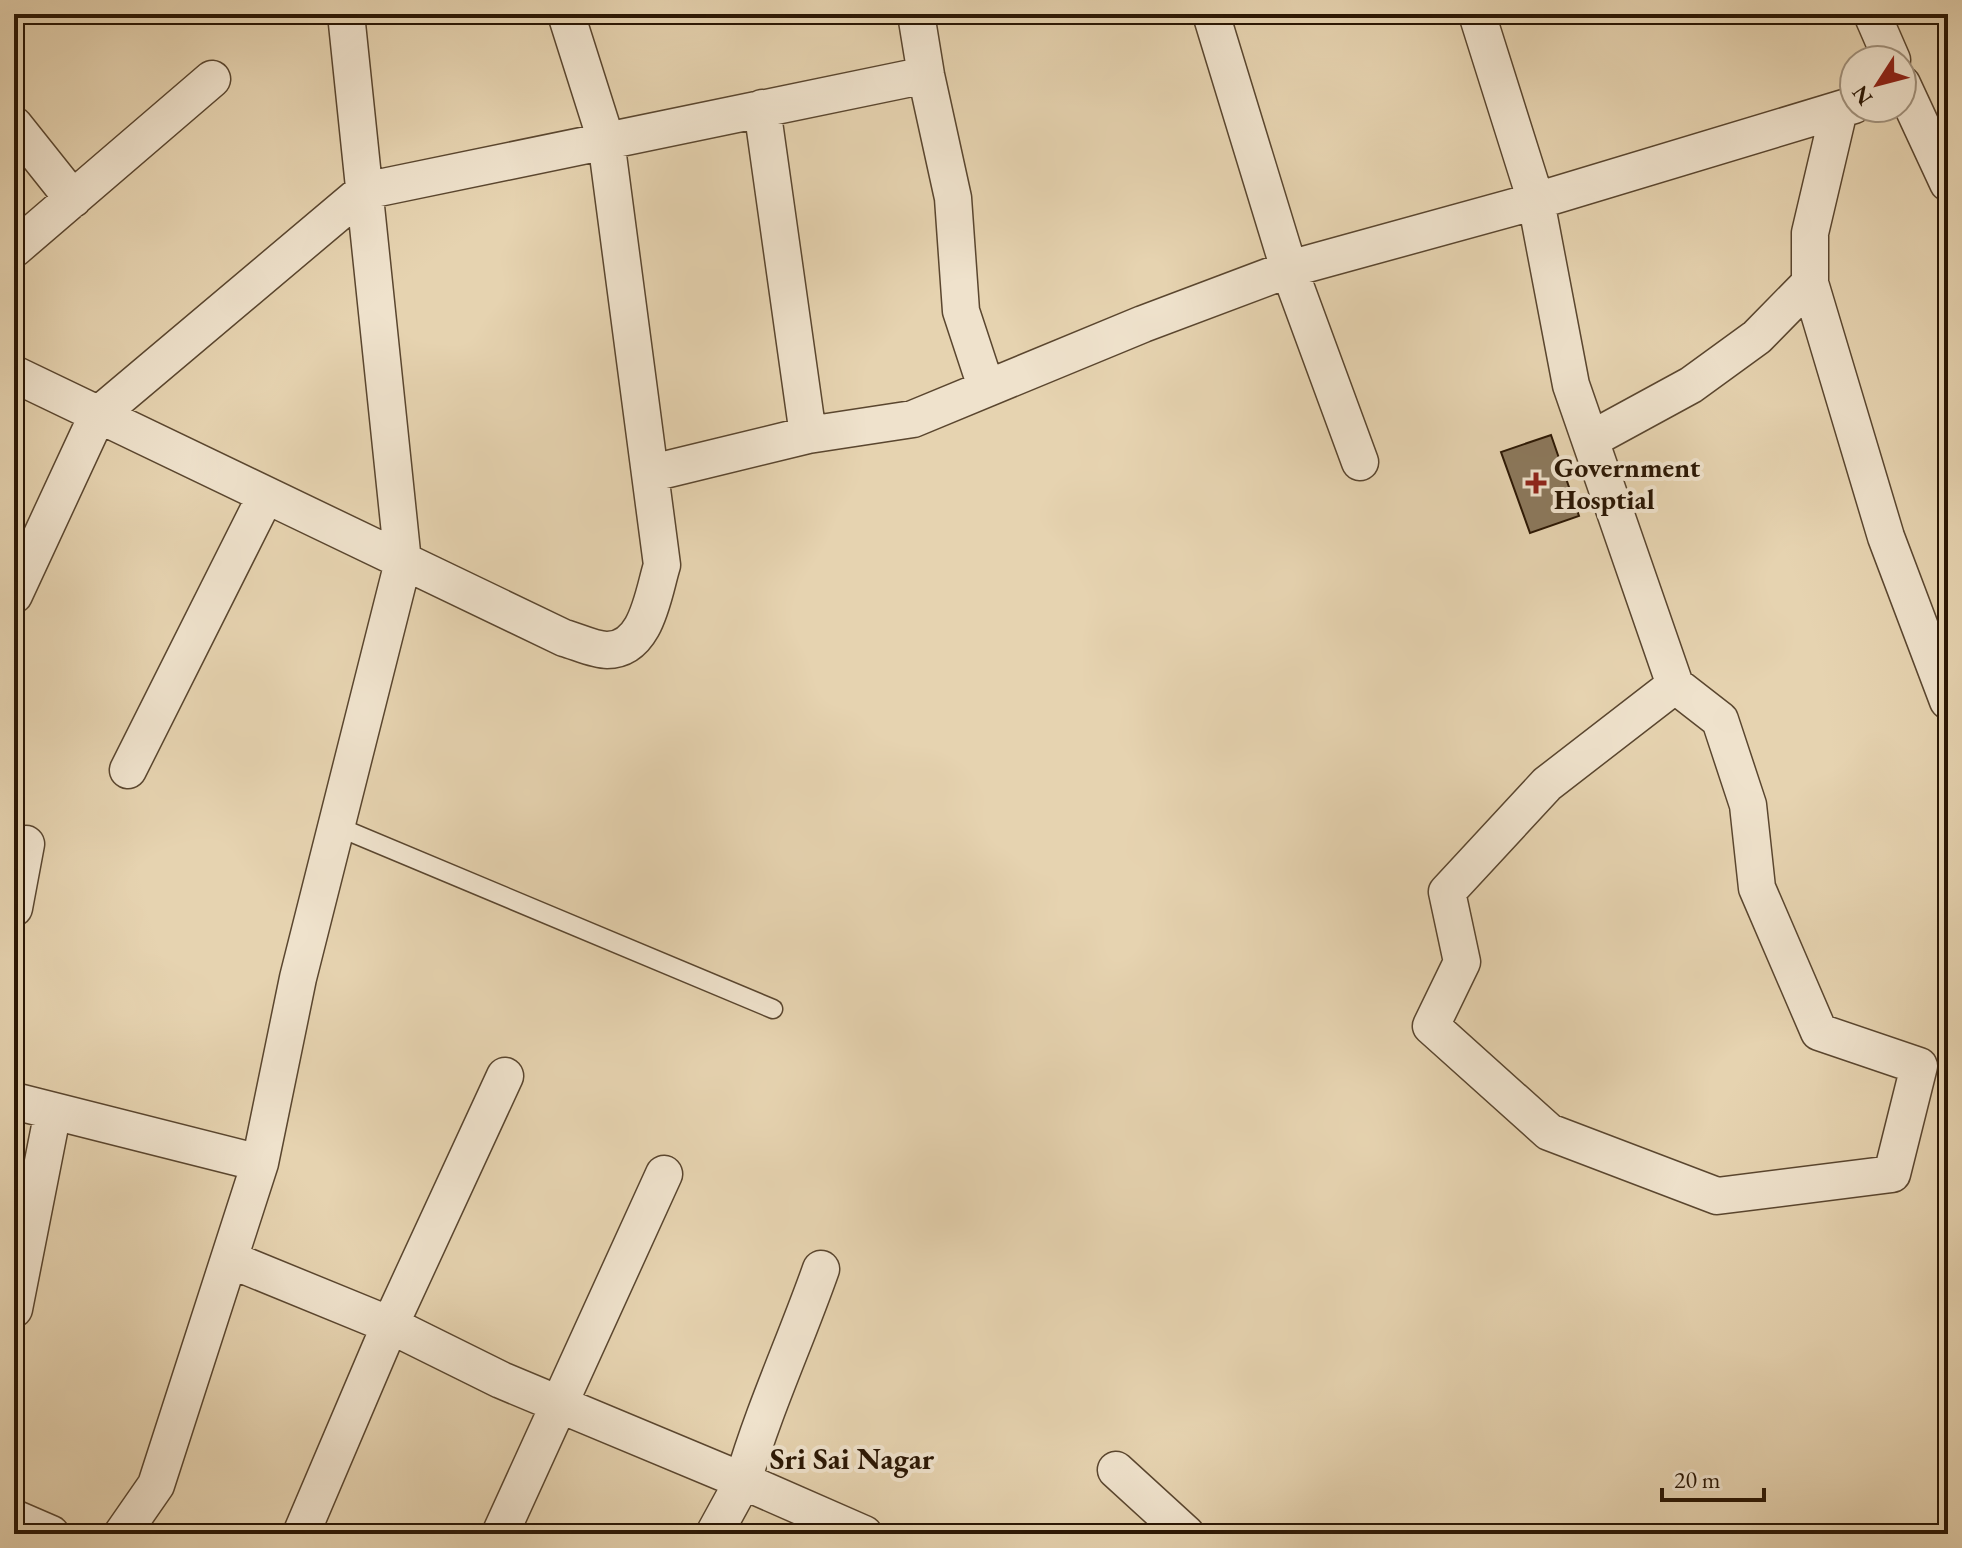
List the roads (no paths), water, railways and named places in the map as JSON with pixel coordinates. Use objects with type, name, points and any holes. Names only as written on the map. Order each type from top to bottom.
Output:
[{"type":"street","points":[[122,1534],[156,1485],[260,1163],[298,978],[403,562],[346,14]]},
{"type":"street","points":[[14,374],[564,638],[607,650],[628,644],[642,629],[662,565],[606,140],[566,14]]},
{"type":"street","points":[[916,14],[953,198],[961,311],[986,387]]},
{"type":"street","points":[[1211,14],[1289,269],[1360,462]]},
{"type":"street","points":[[1477,14],[1536,201],[1571,385],[1675,685],[1720,720],[1748,805],[1757,888],[1819,1032],[1919,1066],[1892,1174],[1717,1196],[1549,1132],[1431,1026],[1462,962],[1447,892],[1547,784],[1675,685]]},
{"type":"street","points":[[1872,14],[1885,44]]},
{"type":"street","points":[[14,595],[97,416],[364,191],[926,75]]},
{"type":"street","points":[[14,249],[212,79]]},
{"type":"street","points":[[762,108],[808,435]]},
{"type":"street","points":[[652,473],[808,435],[913,419],[986,387],[1289,269],[1536,201],[1838,110]]},
{"type":"street","points":[[1918,119],[1948,183]]},
{"type":"street","points":[[1842,124],[1810,233],[1810,283],[1886,537],[1948,701]]},
{"type":"street","points":[[14,125],[73,199]]},
{"type":"street","points":[[1590,440],[1702,377],[1757,337],[1810,283]]},
{"type":"street","points":[[128,770],[265,497]]},
{"type":"street","points":[[14,908],[26,844]]},
{"type":"street","points":[[301,1534],[390,1325],[505,1076]]},
{"type":"street","points":[[14,1101],[260,1163]]},
{"type":"street","points":[[14,1309],[53,1111]]},
{"type":"street","points":[[500,1534],[664,1174]]},
{"type":"street","points":[[231,1260],[390,1325],[501,1380],[864,1534]]},
{"type":"street","points":[[714,1534],[743,1481],[760,1425],[821,1269]]},
{"type":"street","points":[[1116,1470],[1186,1534]]},
{"type":"street","points":[[14,1518],[51,1534]]},
{"type":"lane","points":[[336,826],[773,1009]]},
{"type":"place","name":"Government Hosptial","points":[[1536,483]]},
{"type":"district","name":"Sri Sai Nagar","points":[[852,1459]]}]
